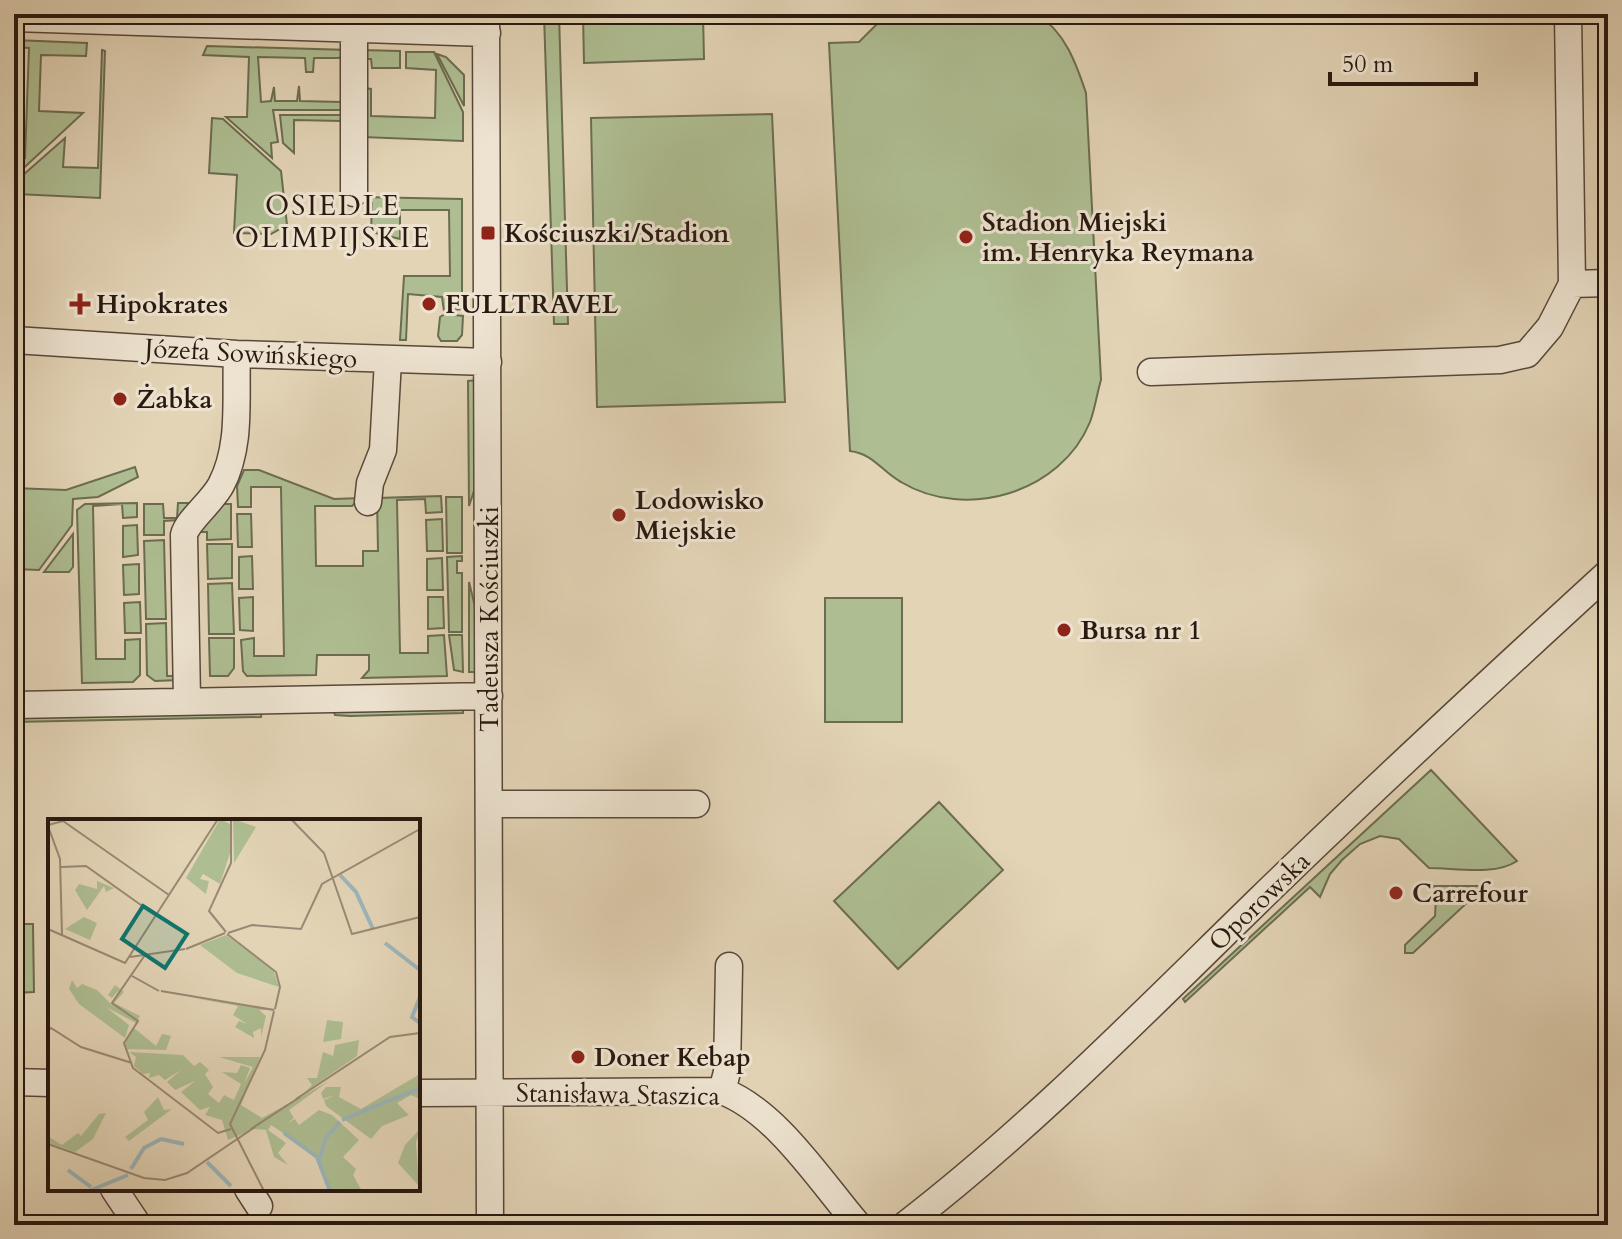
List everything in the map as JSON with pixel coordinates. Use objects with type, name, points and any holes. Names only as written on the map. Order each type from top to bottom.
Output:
[{"type":"street","points":[[1151,372],[1500,360],[1527,354],[1550,327],[1572,284],[1568,14]]},
{"type":"street","points":[[14,18],[354,29],[486,24]]},
{"type":"street","name":"Tadeusza Kościuszki","points":[[486,24],[490,1225]]},
{"type":"street","points":[[354,29],[354,193]]},
{"type":"street","points":[[1572,284],[1608,283]]},
{"type":"street","name":"Józefa Sowińskiego","points":[[14,340],[237,354],[488,362]]},
{"type":"street","points":[[187,700],[184,535],[192,521],[207,509],[234,458],[237,354]]},
{"type":"street","points":[[368,502],[370,483],[383,450],[388,360]]},
{"type":"street","name":"Oporowska","points":[[905,1225],[947,1193],[1142,1014],[1419,746],[1608,573]]},
{"type":"street","points":[[14,705],[489,696]]},
{"type":"street","points":[[490,804],[696,804]]},
{"type":"street","points":[[722,1091],[727,1072],[729,966]]},
{"type":"street","points":[[14,1082],[48,1086]]},
{"type":"street","name":"Stanisława Staszica","points":[[420,1093],[722,1091],[739,1098],[786,1139],[858,1225]]},
{"type":"street","points":[[115,1191],[138,1225]]},
{"type":"street","points":[[920,1225],[947,1193]]},
{"type":"green space","points":[[544,14],[559,14],[568,324],[554,324]]},
{"type":"green space","points":[[583,14],[703,14],[704,59],[584,63]]},
{"type":"green space","name":"Stadion Miejski im. Henryka Reymana","points":[[887,14],[1037,14],[1062,39],[1086,93],[1101,380],[1090,422],[1076,447],[1057,467],[1035,482],[1009,493],[982,499],[954,499],[927,494],[894,478],[871,459],[850,451],[829,43],[859,42]]},
{"type":"green space","points":[[14,40],[87,43],[86,56],[41,55],[39,111],[83,113],[14,177],[14,158],[25,158],[29,48],[14,47]]},
{"type":"green space","points":[[207,46],[349,50],[339,58],[314,58],[313,72],[306,72],[305,58],[258,57],[261,102],[271,101],[274,87],[275,101],[297,101],[299,86],[300,101],[342,102],[349,110],[273,110],[278,142],[271,143],[272,158],[226,117],[247,117],[249,57],[203,55]]},
{"type":"green space","points":[[102,50],[105,51],[100,198],[17,194],[14,284],[14,183],[65,138],[63,167],[98,168]]},
{"type":"green space","points":[[360,50],[400,51],[400,68],[372,68],[371,59],[366,59]]},
{"type":"green space","points":[[406,52],[434,52],[463,112],[463,141],[363,137],[362,197],[462,199],[462,309],[444,311],[442,297],[408,294],[406,340],[400,340],[404,276],[450,276],[449,210],[400,210],[400,239],[371,232],[372,203],[360,202],[363,88],[371,89],[371,116],[435,118],[436,70],[406,68]]},
{"type":"green space","points":[[437,54],[446,57],[464,75],[464,106]]},
{"type":"green space","points":[[772,114],[785,402],[597,407],[591,118]]},
{"type":"green space","points":[[280,115],[346,115],[342,121],[294,120],[294,153],[283,143]]},
{"type":"green space","points":[[212,118],[223,119],[281,171],[287,225],[271,234],[234,233],[237,175],[209,173]]},
{"type":"green space","points":[[445,314],[463,316],[462,335],[457,341],[441,341],[438,336],[440,317]]},
{"type":"green space","points":[[477,380],[478,479],[469,506],[468,381]]},
{"type":"green space","points":[[135,467],[138,477],[98,497],[73,499],[72,525],[39,570],[14,569],[14,488],[66,490]]},
{"type":"green space","points":[[244,470],[259,470],[334,499],[360,498],[352,506],[315,506],[316,566],[363,566],[363,551],[378,551],[377,498],[441,496],[442,512],[426,513],[425,499],[397,500],[400,653],[428,653],[428,636],[444,635],[447,676],[362,678],[369,670],[369,655],[317,655],[316,675],[247,676],[243,671],[241,640],[254,638],[254,656],[284,656],[281,487],[251,487],[251,507],[238,507],[237,486]]},
{"type":"green space","points":[[446,497],[462,497],[462,553],[447,553]]},
{"type":"green space","points":[[137,503],[137,517],[123,518],[122,504],[93,506],[96,659],[125,659],[125,640],[140,639],[140,675],[133,682],[82,683],[77,510],[85,504]]},
{"type":"green space","points":[[178,503],[200,503],[179,520],[164,521],[164,535],[144,535],[144,504],[163,504],[164,518],[177,518]]},
{"type":"green space","points":[[221,504],[231,504],[231,539],[207,540],[207,532],[193,532]]},
{"type":"green space","points":[[237,514],[251,514],[252,547],[238,547]]},
{"type":"green space","points":[[442,519],[443,551],[427,551],[426,520]]},
{"type":"green space","points":[[137,525],[138,555],[123,557],[123,526]]},
{"type":"green space","points":[[73,534],[73,567],[69,572],[44,572]]},
{"type":"green space","points":[[164,540],[166,619],[146,619],[144,541]]},
{"type":"green space","points":[[207,544],[232,544],[232,578],[208,579]]},
{"type":"green space","points":[[252,556],[253,589],[239,589],[239,557]]},
{"type":"green space","points":[[462,556],[462,561],[457,561],[457,573],[462,573],[462,632],[449,632],[447,557]]},
{"type":"green space","points":[[442,558],[443,590],[427,590],[427,559]]},
{"type":"green space","points":[[139,564],[139,594],[124,595],[123,565]]},
{"type":"green space","points":[[469,582],[478,619],[478,672],[469,672]]},
{"type":"green space","points":[[232,583],[234,634],[209,634],[208,584]]},
{"type":"green space","points":[[253,597],[253,631],[240,630],[239,598]]},
{"type":"green space","points":[[428,597],[443,597],[444,628],[428,629]]},
{"type":"green space","points":[[825,598],[902,598],[902,722],[825,722]]},
{"type":"green space","points":[[140,602],[141,633],[125,633],[124,603]]},
{"type":"green space","points":[[166,623],[167,676],[181,676],[180,680],[155,681],[147,675],[146,624]]},
{"type":"green space","points":[[449,635],[462,635],[463,672],[454,670]]},
{"type":"green space","points":[[209,638],[234,638],[234,668],[228,676],[210,676]]},
{"type":"green space","points":[[463,707],[463,713],[350,716],[335,715],[334,712]]},
{"type":"green space","points":[[262,710],[261,717],[14,722],[14,715]]},
{"type":"green space","points":[[1431,770],[1517,861],[1486,870],[1429,868],[1399,839],[1380,836],[1360,844],[1330,874],[1320,897],[1310,887],[1185,1002],[1183,999]]},
{"type":"green space","points":[[939,802],[1003,870],[898,969],[834,901]]},
{"type":"green space","points":[[1434,886],[1485,886],[1413,953],[1405,953],[1405,945],[1435,916],[1436,897],[1431,889]]},
{"type":"green space","points":[[14,924],[33,924],[34,992],[14,993]]},
{"type":"place","name":"Kościuszki/Stadion","points":[[488,233]]},
{"type":"place","name":"Stadion Miejski im. Henryka Reymana","points":[[966,237]]},
{"type":"place","name":"Hipokrates","points":[[80,304]]},
{"type":"place","name":"FULLTRAVEL","points":[[429,304]]},
{"type":"place","name":"Żabka","points":[[120,399]]},
{"type":"place","name":"Lodowisko Miejskie","points":[[619,515]]},
{"type":"place","name":"Bursa nr 1","points":[[1064,630]]},
{"type":"place","name":"Carrefour","points":[[1396,893]]},
{"type":"place","name":"Doner Kebap","points":[[578,1057]]},
{"type":"district","name":"OSIEDLE OLIMPIJSKIE","points":[[333,221]]}]
